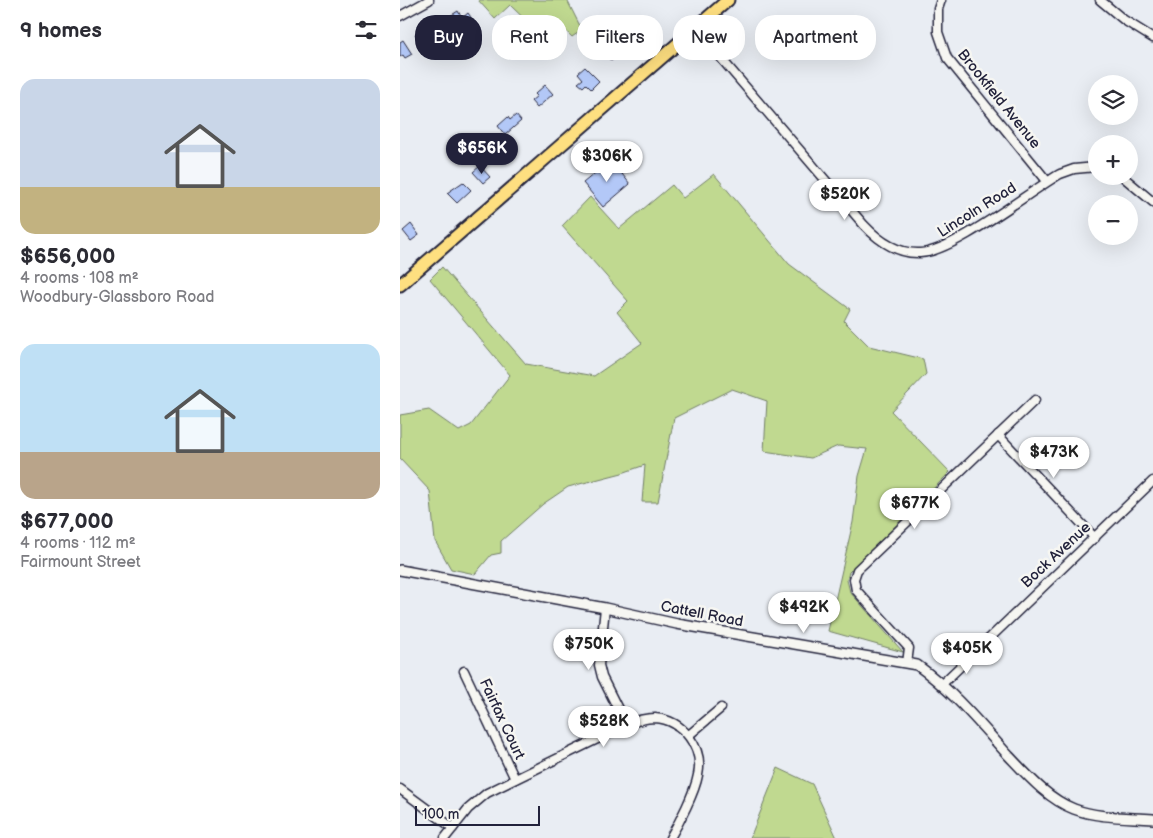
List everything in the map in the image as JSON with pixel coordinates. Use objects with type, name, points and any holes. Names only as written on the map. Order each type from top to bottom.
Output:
[{"type":"main road","points":[[710,15],[728,0]]},
{"type":"main road","points":[[400,285],[673,47]]},
{"type":"street","points":[[400,16],[429,0]]},
{"type":"street","name":"Brookfield Avenue","points":[[941,0],[938,9],[938,32],[947,58],[1048,181]]},
{"type":"street","points":[[1100,0],[1124,20],[1153,38]]},
{"type":"street","name":"Lincoln Road","points":[[722,60],[864,225],[876,238],[888,246],[920,254],[944,247],[1048,181],[1074,169],[1088,168]]},
{"type":"street","points":[[1133,185],[1153,202]]},
{"type":"street","points":[[907,663],[909,648],[856,590],[854,579],[857,570],[1035,400]]},
{"type":"street","points":[[998,435],[1095,538]]},
{"type":"street","name":"Bock Avenue","points":[[942,684],[1153,481]]},
{"type":"street","name":"Cattell Road","points":[[400,570],[605,608],[676,624],[917,665],[942,684],[1025,772],[1050,795],[1071,808],[1091,814],[1153,819]]},
{"type":"street","points":[[605,608],[599,665],[602,677],[626,725]]},
{"type":"street","name":"Fairfax Court","points":[[464,670],[515,779]]},
{"type":"street","points":[[689,735],[722,708]]},
{"type":"street","points":[[445,838],[479,798],[626,725],[656,718],[675,724],[689,735],[697,754],[698,775],[670,838]]},
{"type":"street","points":[[400,789],[452,828]]},
{"type":"green space","points":[[478,0],[567,0],[577,20],[577,34],[572,37],[567,32],[567,15],[520,15],[510,5],[499,15],[492,16]]},
{"type":"green space","points":[[714,174],[789,264],[850,309],[844,321],[869,346],[923,359],[926,374],[891,411],[950,472],[849,572],[847,580],[850,592],[903,652],[828,631],[853,522],[859,476],[867,449],[838,446],[811,458],[764,451],[767,401],[732,389],[674,418],[658,502],[642,502],[645,465],[568,487],[543,504],[501,541],[501,553],[491,555],[475,574],[451,569],[435,541],[430,491],[400,459],[400,415],[429,410],[459,431],[471,425],[510,375],[430,279],[442,267],[526,364],[594,376],[642,343],[617,312],[628,301],[562,226],[590,197],[619,229],[672,185],[683,198]]},
{"type":"green space","points":[[778,768],[812,784],[837,838],[750,838]]},
{"type":"building","points":[[458,11],[460,15],[452,15]]},
{"type":"building","points":[[403,40],[412,54],[405,58],[403,55],[400,57],[400,42]]},
{"type":"building","points":[[585,67],[599,81],[591,89],[586,84],[583,87],[578,83],[583,79],[578,73]]},
{"type":"building","points":[[545,85],[553,94],[537,108],[531,101],[537,96],[535,94]]},
{"type":"building","points":[[516,115],[521,121],[505,135],[498,126],[508,117],[510,120]]},
{"type":"building","points":[[611,160],[630,184],[603,207],[583,183]]},
{"type":"building","points":[[480,166],[490,177],[483,183],[473,172]]},
{"type":"building","points":[[463,182],[471,190],[457,203],[447,193]]},
{"type":"building","points":[[411,224],[419,235],[411,241],[403,231]]}]
